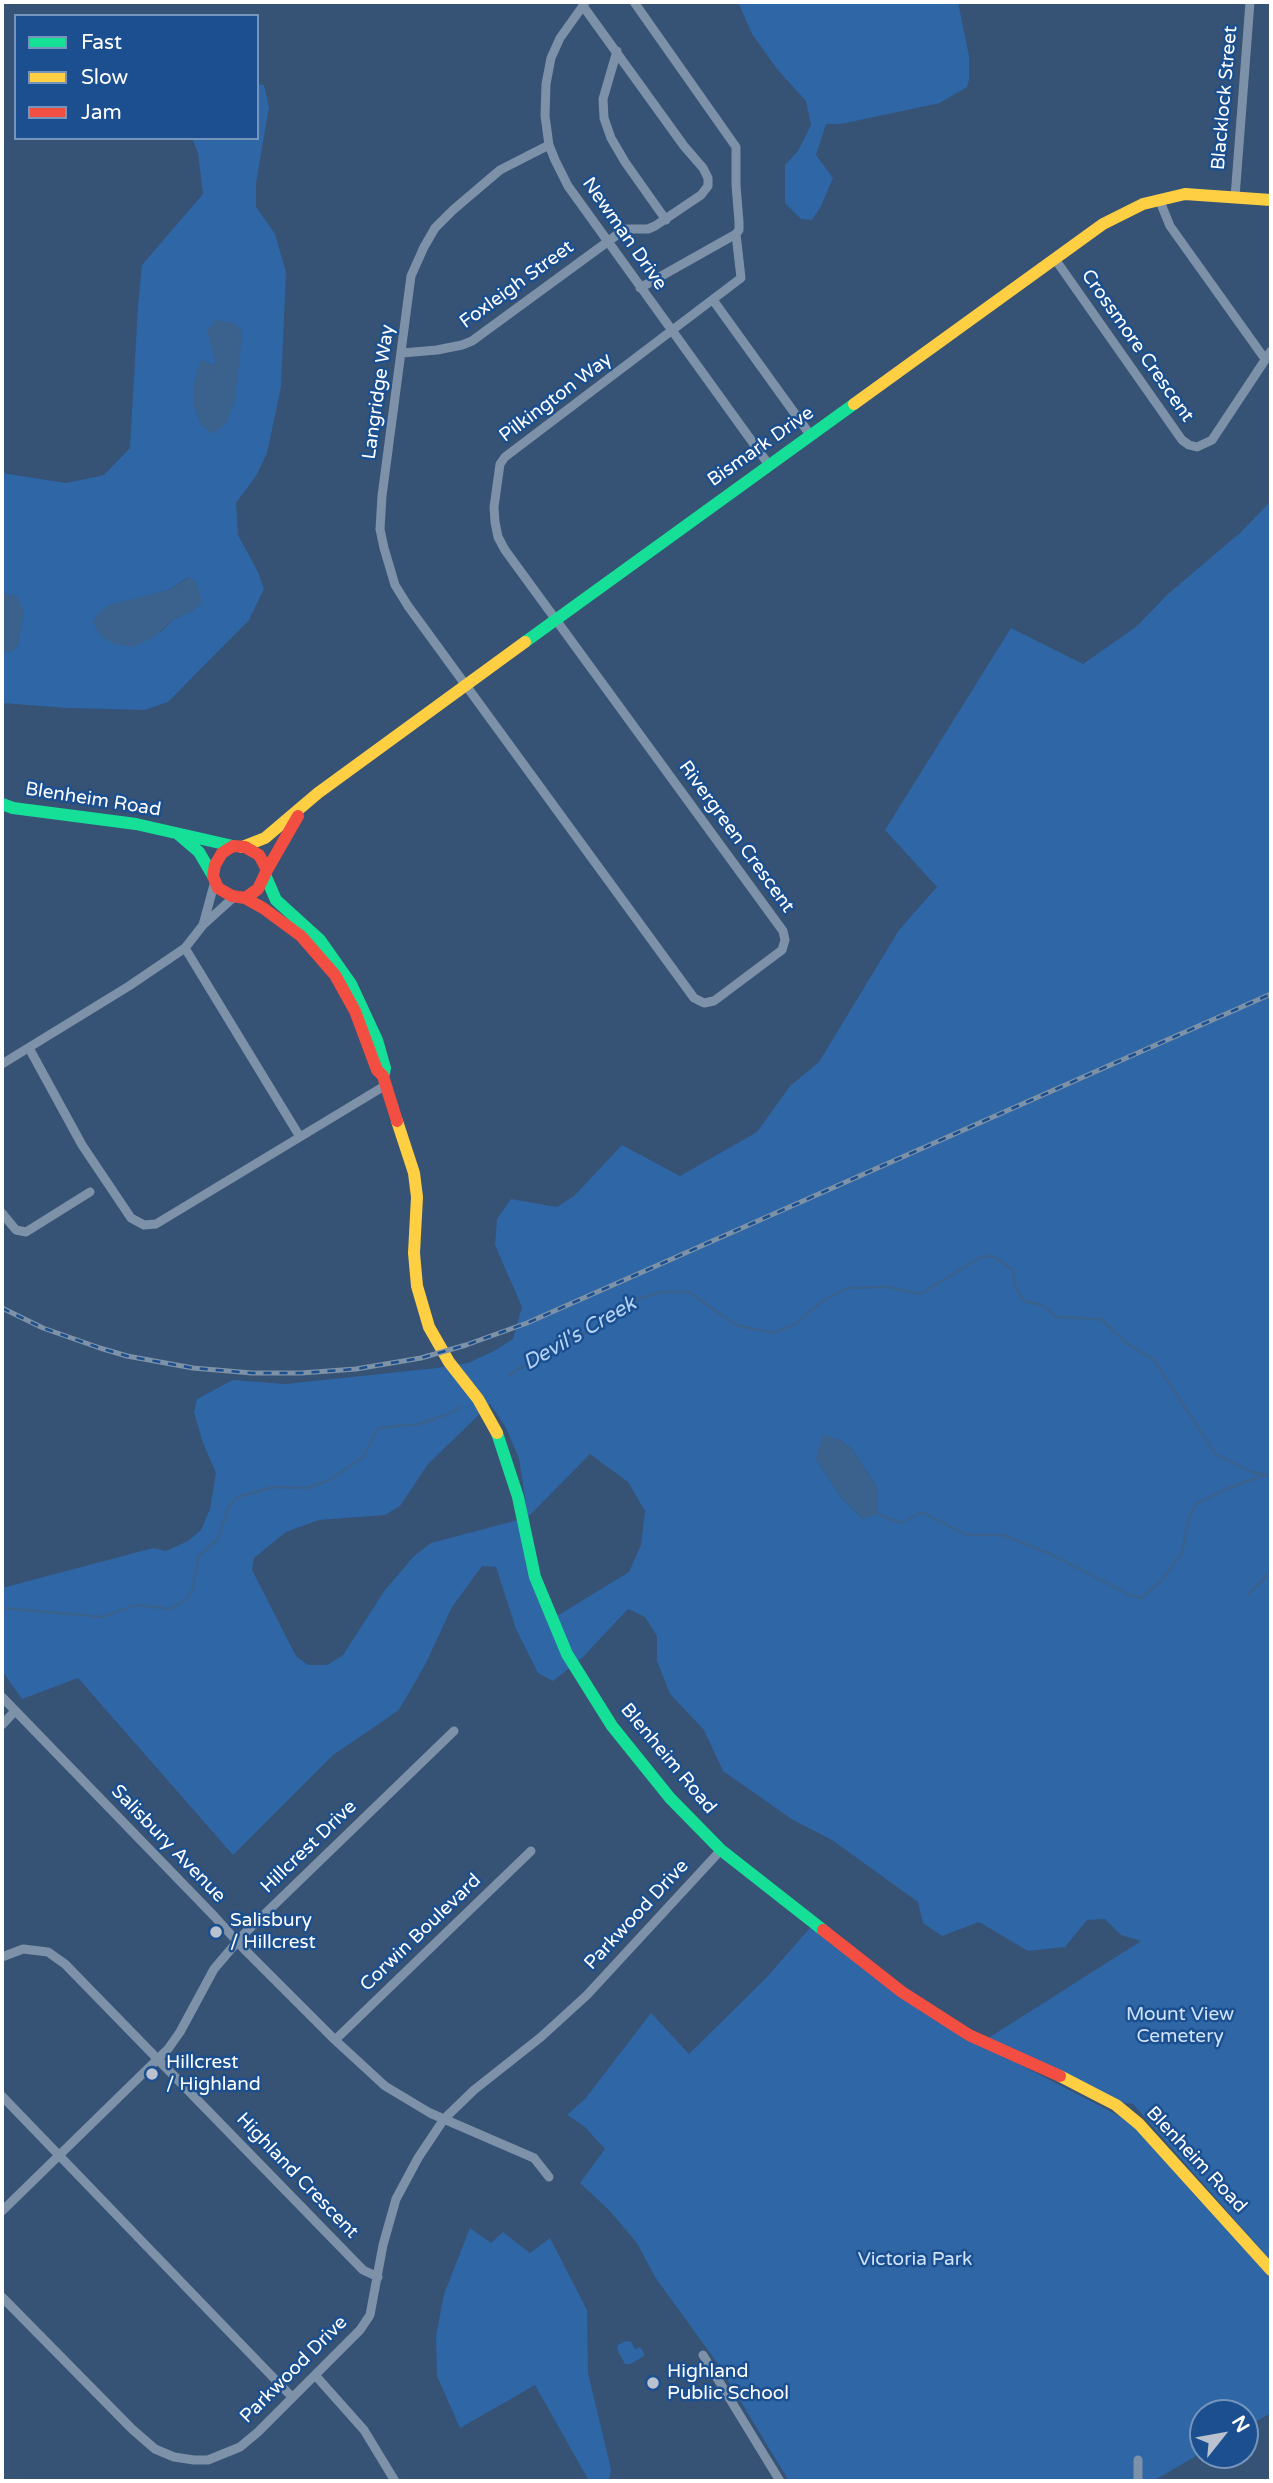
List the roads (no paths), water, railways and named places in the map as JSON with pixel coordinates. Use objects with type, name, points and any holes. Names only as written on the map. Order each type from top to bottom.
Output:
[{"type":"main road","name":"Bismark Drive","points":[[238,846],[265,838],[318,793],[465,685],[1103,225],[1127,211],[1159,199],[1185,194],[1271,200]]},
{"type":"main road","name":"Blenheim Road","points":[[2,804],[13,808],[136,824],[238,846]]},
{"type":"main road","name":"Bismark Drive","points":[[266,873],[303,806]]},
{"type":"main road","name":"Blenheim Road","points":[[178,834],[199,852],[214,878]]},
{"type":"main road","points":[[238,846],[259,855],[266,873],[258,889],[240,897],[218,888],[214,878],[218,858],[227,849],[238,846]]},
{"type":"main road","name":"Blenheim Road","points":[[266,873],[275,900],[320,940],[351,984],[377,1040],[385,1081],[414,1173],[417,1197],[415,1264],[423,1309],[442,1352],[478,1399],[500,1437],[518,1497],[535,1577],[567,1654],[612,1726],[670,1798],[721,1850],[901,1992],[968,2035],[1073,2082],[1116,2105],[1163,2148],[1271,2270]]},
{"type":"main road","name":"Blenheim Road","points":[[240,897],[290,927],[324,961],[355,1012],[377,1070],[385,1081]]},
{"type":"street","points":[[634,2],[736,147],[739,222],[736,234],[640,288]]},
{"type":"street","name":"Blacklock Street","points":[[1235,197],[1250,2]]},
{"type":"street","points":[[584,4],[708,178],[708,186],[701,195],[666,220],[625,162],[611,138],[604,118],[604,99],[617,51]]},
{"type":"street","name":"Newman Drive","points":[[584,4],[566,28],[551,58],[544,101],[549,145],[568,186],[769,465]]},
{"type":"street","name":"Langridge Way","points":[[465,685],[396,586],[380,529],[411,276],[435,228],[477,187],[500,170],[549,145]]},
{"type":"street","points":[[1159,199],[1170,226],[1268,355]]},
{"type":"street","name":"Foxleigh Street","points":[[402,353],[437,350],[472,341],[625,229],[648,229],[666,220]]},
{"type":"street","points":[[673,332],[741,278],[736,234]]},
{"type":"street","name":"Crossmore Crescent","points":[[1055,259],[1182,440],[1189,445],[1197,447],[1212,440],[1268,355]]},
{"type":"street","points":[[713,300],[811,436]]},
{"type":"street","name":"Pilkington Way","points":[[556,620],[498,537],[494,507],[500,464],[513,450],[673,332]]},
{"type":"street","name":"Rivergreen Crescent","points":[[465,685],[694,998],[704,1003],[714,1001],[782,950],[785,940],[783,931],[556,620]]},
{"type":"street","points":[[203,925],[214,878]]},
{"type":"street","points":[[2,1065],[186,948],[203,925],[240,897]]},
{"type":"street","points":[[186,948],[300,1137]]},
{"type":"street","points":[[29,1048],[82,1145],[131,1218],[144,1225],[156,1224],[300,1137],[385,1081]]},
{"type":"street","points":[[2,1213],[16,1230],[26,1232],[90,1192]]},
{"type":"street","name":"Salisbury Avenue","points":[[2,1698],[237,1941],[335,2040],[385,2086],[430,2113],[534,2158],[549,2177]]},
{"type":"street","points":[[2,1725],[15,1711]]},
{"type":"street","name":"Hillcrest Drive","points":[[2,2211],[174,2042],[214,1969],[237,1941],[454,1731]]},
{"type":"street","name":"Parkwood Drive","points":[[2,2297],[155,2449],[174,2457],[208,2460],[240,2446],[360,2330],[370,2315],[383,2245],[396,2199],[418,2158],[444,2119],[474,2090],[541,2037],[587,1995],[721,1850]]},
{"type":"street","name":"Corwin Boulevard","points":[[335,2040],[531,1851]]},
{"type":"street","name":"Highland Crescent","points":[[2,1957],[23,1949],[48,1952],[65,1964],[363,2270],[378,2277]]},
{"type":"street","points":[[2,2096],[292,2397]]},
{"type":"street","points":[[704,2356],[780,2481]]},
{"type":"street","points":[[314,2375],[364,2430],[395,2481]]},
{"type":"street","points":[[1138,2460],[1138,2481]]},
{"type":"waterway","name":"Devil's Creek","points":[[509,1376],[558,1350],[573,1338],[594,1329],[633,1301],[661,1292],[689,1292],[736,1325],[773,1333],[795,1324],[824,1300],[848,1288],[888,1287],[920,1294],[981,1257],[993,1256],[1013,1270],[1015,1286],[1024,1301],[1043,1305],[1056,1317],[1101,1319],[1126,1343],[1154,1360],[1215,1454],[1252,1472],[1271,1476]]},
{"type":"waterway","name":"Devil's Creek","points":[[2,1608],[103,1617],[136,1605],[170,1609],[187,1599],[193,1588],[198,1557],[218,1539],[228,1508],[237,1497],[274,1487],[307,1488],[328,1481],[363,1457],[378,1428],[419,1424],[461,1407]]},
{"type":"waterway","points":[[878,1514],[901,1523],[922,1512],[967,1535],[1003,1535],[1052,1555],[1141,1598],[1162,1580],[1182,1553],[1189,1518],[1196,1504],[1264,1475]]},
{"type":"waterway","points":[[1248,1594],[1271,1572]]},
{"type":"railway","points":[[2,1308],[43,1328],[100,1348],[127,1356],[193,1368],[252,1373],[301,1373],[356,1369],[421,1358],[527,1323],[1271,994]]},
{"type":"place","name":"Salisbury / Hillcrest","points":[[216,1932]]},
{"type":"place","name":"Hillcrest / Highland","points":[[152,2074]]},
{"type":"place","name":"Highland Public School","points":[[653,2383]]},
{"type":"park label","name":"Mount View Cemetery","points":[[1180,2026]]},
{"type":"park label","name":"Victoria Park","points":[[915,2260]]}]
